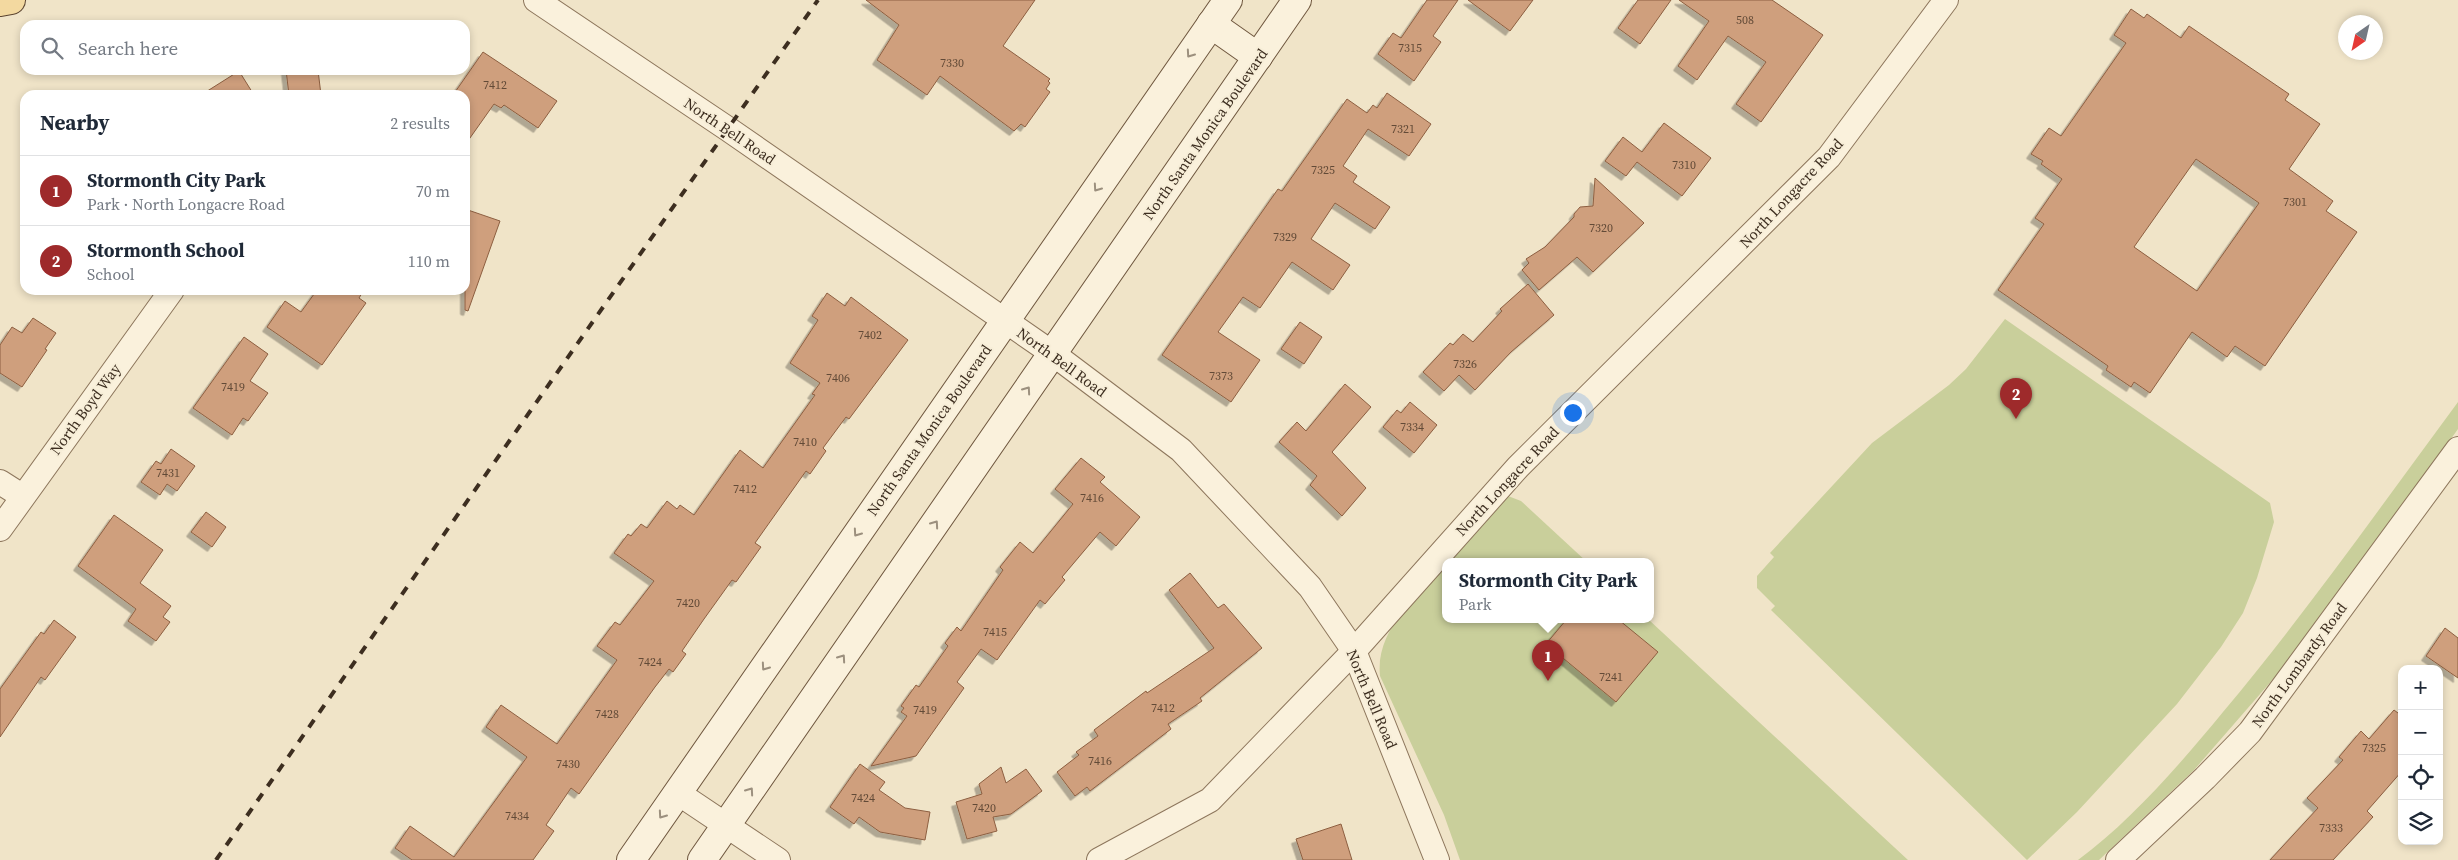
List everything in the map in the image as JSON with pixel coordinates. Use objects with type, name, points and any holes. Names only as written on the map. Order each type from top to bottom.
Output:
[{"type":"main road","points":[[0,2],[10,0]]},
{"type":"street","name":"North Bell Road","points":[[536,0],[736,134],[1005,321],[1181,450],[1310,587],[1354,651],[1437,860]]},
{"type":"street","name":"North Santa Monica Boulevard","points":[[631,860],[1228,0]]},
{"type":"street","name":"North Santa Monica Boulevard","points":[[702,860],[1298,0]]},
{"type":"street","name":"North Longacre Road","points":[[1099,860],[1210,800],[1354,651],[1518,467],[1829,157],[1946,0]]},
{"type":"street","points":[[1211,24],[1258,57]]},
{"type":"street","name":"North Boyd Way","points":[[0,530],[22,496],[168,295]]},
{"type":"street","name":"North Lombardy Road","points":[[2118,860],[2205,778],[2250,732],[2458,449]]},
{"type":"street","points":[[0,482],[22,496]]},
{"type":"street","points":[[678,793],[727,824],[778,860]]},
{"type":"green space","points":[[2005,319],[2270,503],[2274,522],[2257,578],[2243,613],[2221,647],[2177,704],[2077,812],[2027,860],[1771,610],[1775,606],[1757,588],[1757,576],[1774,557],[1770,553],[1872,443],[1949,385],[1966,369]]},
{"type":"green space","points":[[2458,402],[2458,429],[2325,615],[2274,678],[2194,770],[2099,860],[2078,860],[2117,828],[2155,791],[2254,675],[2314,598]]},
{"type":"green space","points":[[1508,496],[1521,501],[1583,558],[1451,558]]},
{"type":"green space","points":[[1442,567],[1442,623],[1652,623],[1908,860],[1460,860],[1444,815],[1380,676],[1380,659],[1384,643],[1400,614]]},
{"type":"building","points":[[866,0],[1035,0],[1003,46],[1050,79],[1046,89],[1050,92],[1025,127],[1021,124],[1014,131],[940,76],[927,95],[877,60],[899,25]]},
{"type":"building","points":[[1427,0],[1458,0],[1433,36],[1441,42],[1414,81],[1378,54],[1393,33],[1401,38]]},
{"type":"building","points":[[1468,0],[1533,0],[1510,31]]},
{"type":"building","points":[[1638,0],[1671,0],[1640,44],[1618,28]]},
{"type":"building","points":[[1679,0],[1772,0],[1823,35],[1761,122],[1736,104],[1766,62],[1728,36],[1697,80],[1678,66],[1709,21]]},
{"type":"building","points":[[2131,9],[2144,18],[2147,14],[2181,38],[2189,26],[2289,94],[2285,100],[2320,124],[2289,169],[2333,201],[2326,211],[2357,232],[2265,366],[2235,346],[2227,357],[2192,332],[2150,393],[2134,382],[2131,387],[2106,370],[2108,366],[1998,290],[2044,224],[2035,218],[2062,179],[2041,164],[2043,161],[2031,154],[2049,128],[2061,136],[2126,43],[2114,35]],"holes":[[[2196,159],[2259,203],[2197,291],[2134,247]]]},
{"type":"building","points":[[483,52],[557,101],[538,128],[504,105],[501,108],[494,104],[470,138],[470,90],[456,90],[467,75],[470,75],[470,71]]},
{"type":"building","points":[[233,75],[242,75],[251,90],[209,90]]},
{"type":"building","points":[[287,75],[319,75],[320,90],[288,90]]},
{"type":"building","points":[[1387,93],[1431,124],[1409,156],[1368,129],[1343,166],[1357,176],[1353,182],[1390,207],[1375,229],[1335,203],[1311,239],[1350,265],[1333,290],[1292,262],[1260,308],[1243,297],[1218,332],[1260,360],[1231,402],[1162,355],[1278,189],[1282,191],[1347,99],[1367,113],[1373,105],[1377,108]]},
{"type":"building","points":[[1664,123],[1711,158],[1682,196],[1637,162],[1626,176],[1605,161],[1623,137],[1642,152]]},
{"type":"building","points":[[1595,178],[1644,223],[1593,272],[1577,257],[1539,290],[1522,270],[1529,263],[1526,259],[1545,247],[1574,217],[1574,214],[1580,207],[1593,206]]},
{"type":"building","points":[[470,211],[500,221],[468,311],[465,310],[465,295],[470,295]]},
{"type":"building","points":[[1528,284],[1554,315],[1511,352],[1475,390],[1459,375],[1444,391],[1423,372],[1450,343],[1453,345],[1463,334],[1473,342],[1502,311],[1500,309]]},
{"type":"building","points":[[827,293],[845,306],[851,297],[908,340],[849,419],[846,417],[823,448],[826,451],[810,474],[806,471],[755,543],[761,547],[736,582],[732,580],[704,619],[682,651],[686,654],[673,672],[669,669],[655,687],[579,794],[571,788],[546,825],[554,831],[533,860],[412,860],[395,848],[410,826],[454,857],[527,757],[486,727],[501,705],[557,744],[617,660],[597,646],[615,622],[620,625],[654,581],[614,553],[628,534],[631,536],[641,524],[647,528],[667,501],[677,509],[680,505],[694,515],[740,450],[763,468],[815,395],[812,394],[820,383],[790,363],[818,320],[812,316]]},
{"type":"building","points":[[313,295],[361,295],[359,298],[366,303],[322,365],[267,327],[285,301],[301,312]]},
{"type":"building","points":[[33,318],[56,333],[22,387],[0,373],[0,345],[12,327],[22,333]]},
{"type":"building","points":[[1300,322],[1322,337],[1304,364],[1281,349]]},
{"type":"building","points":[[244,337],[268,354],[250,381],[268,393],[248,421],[243,418],[232,435],[193,408]]},
{"type":"building","points":[[1345,384],[1371,407],[1332,452],[1366,488],[1342,516],[1310,485],[1317,476],[1279,442],[1297,422],[1306,431]]},
{"type":"building","points":[[1410,402],[1437,425],[1414,453],[1383,427],[1397,410],[1401,413]]},
{"type":"building","points":[[171,449],[195,466],[177,491],[167,484],[160,495],[141,482],[156,461],[161,464]]},
{"type":"building","points":[[1081,458],[1105,477],[1100,482],[1140,517],[1116,546],[1100,532],[1062,577],[1065,580],[1045,604],[1040,600],[997,660],[981,649],[957,682],[964,688],[916,756],[871,766],[907,716],[901,712],[904,708],[901,706],[916,685],[919,687],[948,646],[945,643],[957,627],[961,631],[1003,570],[1000,567],[1020,542],[1033,553],[1073,504],[1055,489]]},
{"type":"building","points":[[206,512],[226,527],[212,547],[191,532]]},
{"type":"building","points":[[114,515],[163,550],[140,583],[171,606],[163,617],[170,622],[156,641],[128,621],[136,609],[78,566]]},
{"type":"building","points":[[1190,573],[1218,608],[1224,604],[1262,648],[1200,698],[1202,701],[1168,724],[1171,729],[1090,791],[1087,787],[1075,796],[1057,772],[1079,755],[1076,752],[1098,736],[1094,730],[1146,691],[1147,693],[1214,648],[1169,590]]},
{"type":"building","points":[[54,620],[76,637],[45,680],[41,677],[0,737],[0,689],[41,632],[44,634]]},
{"type":"building","points":[[1564,623],[1623,623],[1658,652],[1616,702],[1546,644]]},
{"type":"building","points":[[2445,628],[2458,638],[2458,678],[2443,668],[2443,665],[2439,665],[2426,656]]},
{"type":"building","points":[[2394,710],[2398,713],[2398,776],[2367,811],[2373,817],[2333,860],[2270,860],[2318,808],[2307,798],[2343,760],[2339,757],[2361,731],[2369,739]]},
{"type":"building","points":[[860,764],[885,782],[879,790],[905,808],[930,812],[925,840],[880,832],[859,817],[854,824],[830,807]]},
{"type":"building","points":[[1001,767],[1006,783],[1026,769],[1042,791],[1011,814],[993,817],[997,831],[967,839],[956,802],[982,794],[979,784]]},
{"type":"building","points":[[1341,824],[1352,860],[1303,860],[1296,839]]},
{"type":"railway","points":[[216,860],[818,0]]},
{"type":"place","name":"Stormonth School","points":[[2016,419]]},
{"type":"place","name":"Stormonth City Park","points":[[1548,681]]}]
